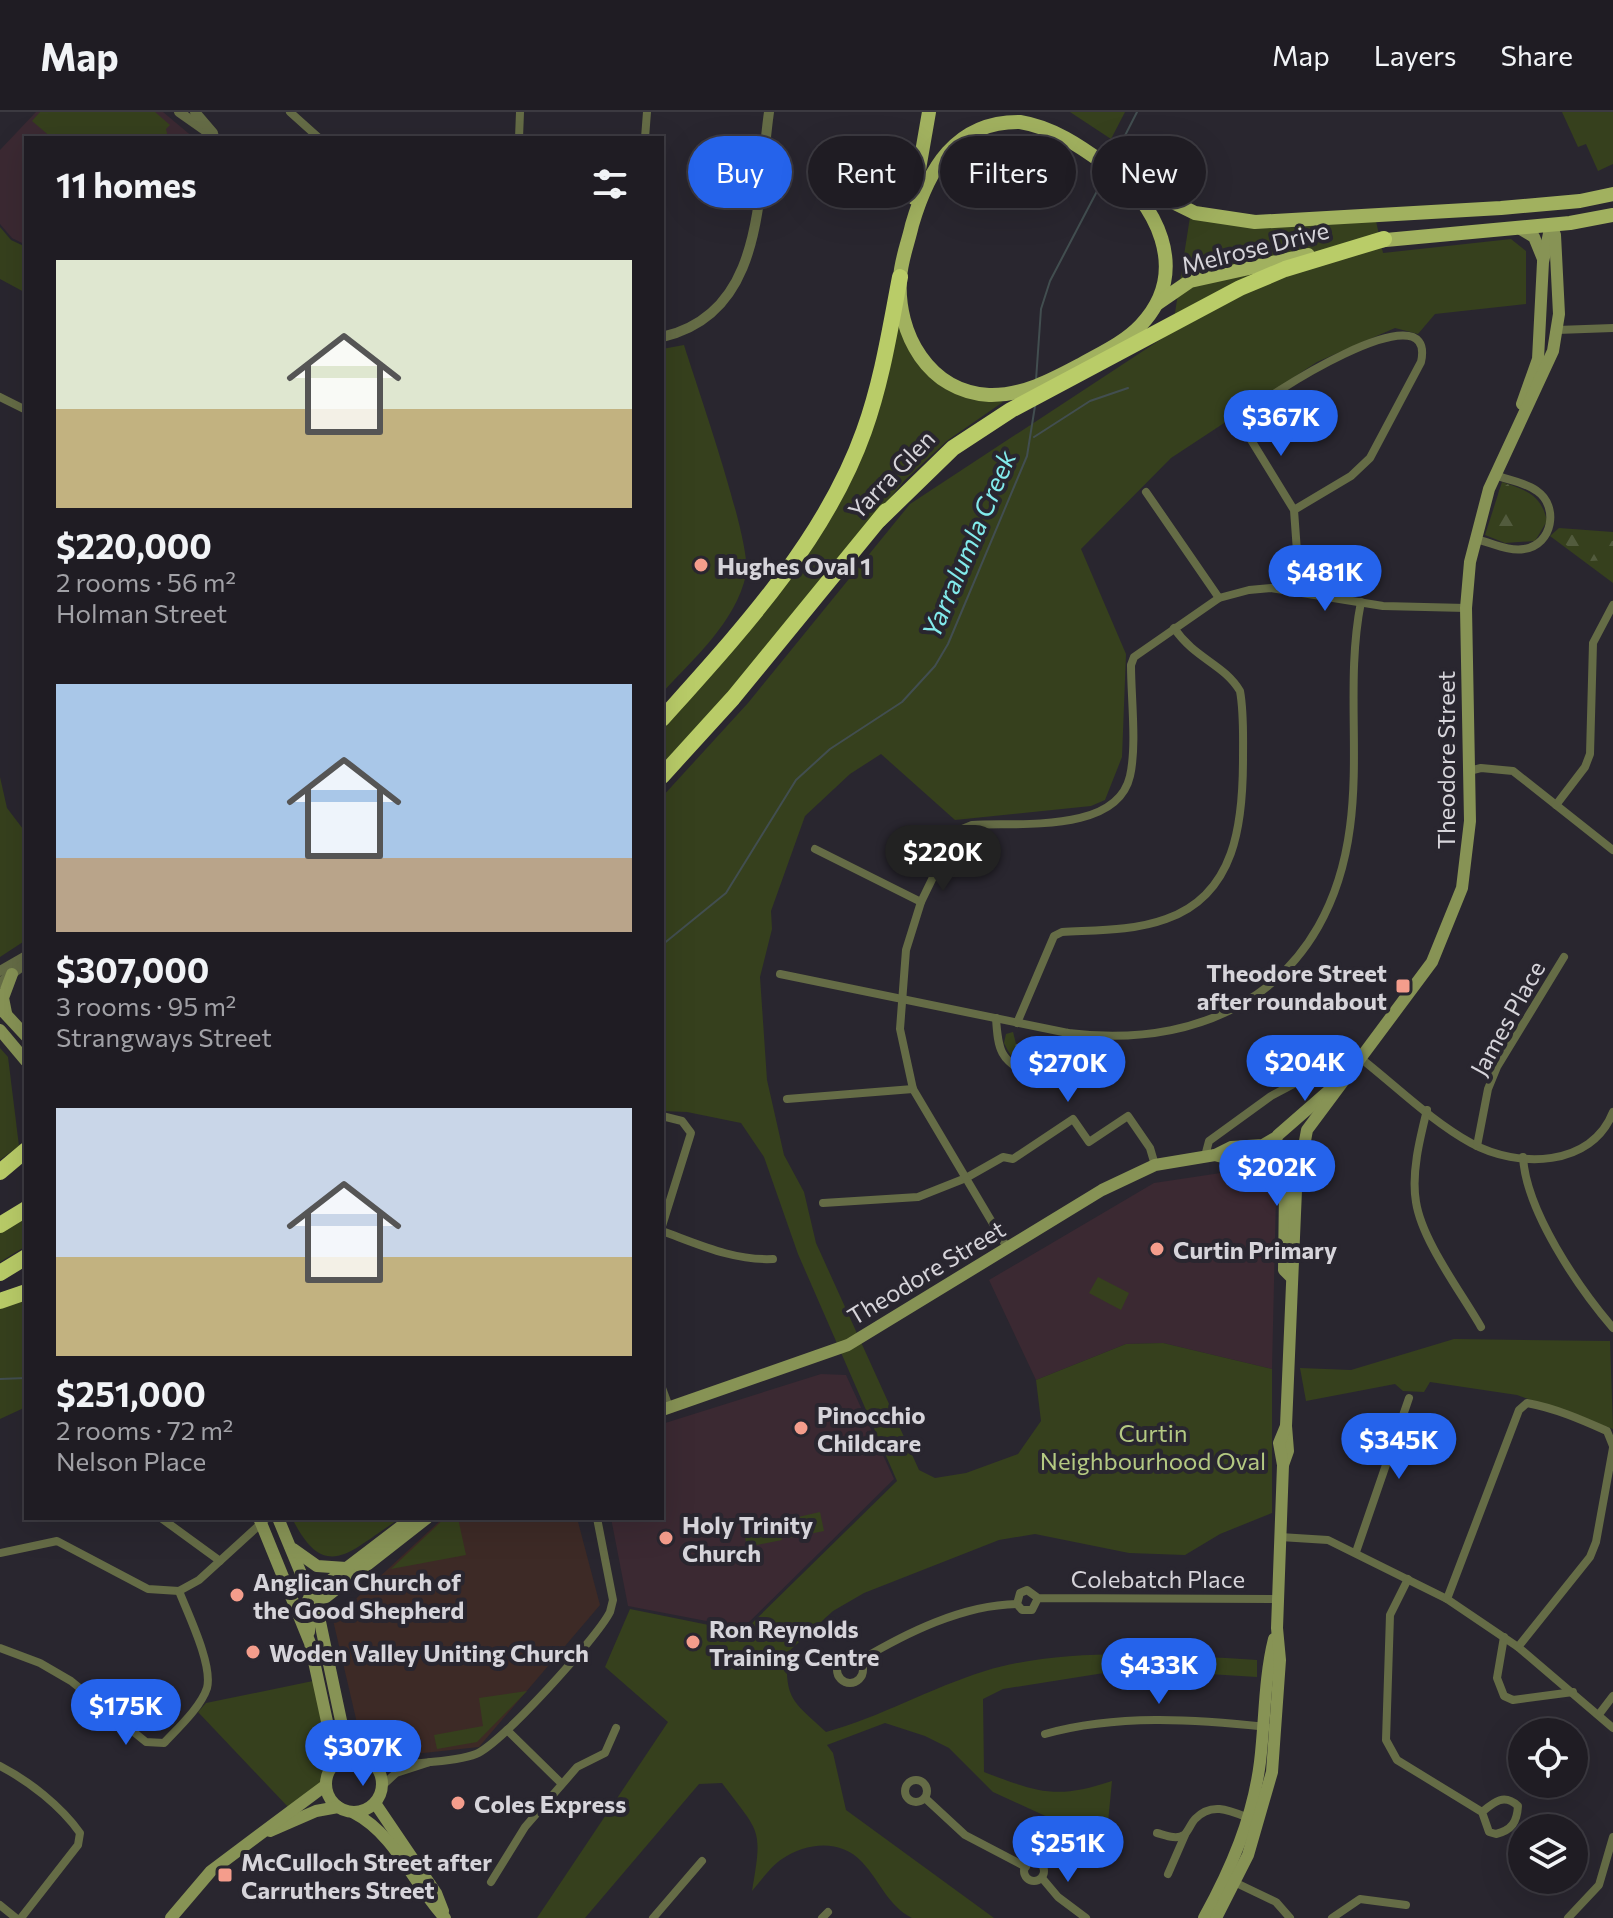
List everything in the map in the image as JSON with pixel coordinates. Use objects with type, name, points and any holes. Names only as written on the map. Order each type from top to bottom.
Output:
[{"type":"highway","points":[[1010,402],[1240,288],[1285,269],[1384,239]]},
{"type":"highway","name":"Yarra Glen","points":[[664,717],[791,564],[842,483],[873,403],[901,269]]},
{"type":"highway","name":"Yarra Glen","points":[[664,774],[733,698],[879,520],[930,463],[1010,402]]},
{"type":"highway","points":[[0,1172],[24,1152]]},
{"type":"highway","points":[[0,1225],[24,1210]]},
{"type":"highway","points":[[0,1273],[24,1258]]},
{"type":"highway","points":[[0,1301],[24,1293]]},
{"type":"main road","points":[[929,112],[901,269],[905,326],[916,350],[930,369],[967,391],[1010,402]]},
{"type":"main road","points":[[1016,112],[1037,127]]},
{"type":"main road","points":[[901,269],[925,187],[950,148],[965,136],[991,125],[1020,122],[1037,127]]},
{"type":"main road","name":"Melrose Drive","points":[[1037,127],[1092,154]]},
{"type":"main road","name":"Melrose Drive","points":[[1184,208],[1240,222],[1501,208],[1580,201],[1613,194]]},
{"type":"main road","points":[[1551,224],[1559,212],[1580,201]]},
{"type":"main road","points":[[1058,379],[1124,339],[1153,308],[1163,281],[1164,245],[1156,219],[1148,208]]},
{"type":"main road","points":[[1501,208],[1537,213],[1551,224],[1555,238],[1557,330]]},
{"type":"main road","name":"Melrose Drive","points":[[1153,308],[1190,281],[1384,239],[1551,224],[1613,215]]},
{"type":"main road","name":"Theodore Street","points":[[1290,1276],[1297,1175],[1309,1125],[1432,962],[1450,925],[1467,861],[1466,608],[1472,538],[1492,474],[1525,408],[1541,363],[1539,328],[1543,262],[1551,224]]},
{"type":"main road","points":[[1519,227],[1534,237],[1543,262]]},
{"type":"main road","points":[[1539,328],[1557,330]]},
{"type":"main road","points":[[1541,363],[1547,336],[1557,330]]},
{"type":"main road","name":"Theodore Street","points":[[1525,408],[1541,363]]},
{"type":"main road","points":[[6,972],[3,1010],[24,1034]]},
{"type":"main road","points":[[0,1030],[24,1059]]},
{"type":"main road","name":"Theodore Street","points":[[1210,1156],[1224,1149],[1263,1145],[1347,1073]]},
{"type":"main road","points":[[1216,1918],[1272,1772],[1269,1728],[1280,1660],[1277,1628],[1283,1465],[1279,1443],[1286,1426],[1290,1276],[1284,1270],[1285,1189],[1278,1156],[1278,1135],[1295,1131],[1303,1149]]},
{"type":"main road","name":"Theodore Street","points":[[665,1408],[848,1345],[1102,1190],[1155,1165],[1210,1156],[1278,1156],[1291,1161],[1303,1149]]},
{"type":"main road","points":[[262,1520],[310,1643],[336,1763]]},
{"type":"main road","points":[[279,1520],[313,1602],[348,1746],[359,1757],[372,1763],[382,1786],[375,1803],[354,1813]]},
{"type":"main road","points":[[310,1643],[313,1602],[319,1589],[418,1520]]},
{"type":"main road","points":[[286,1579],[298,1596],[313,1602],[326,1597],[419,1520]]},
{"type":"main road","points":[[289,1542],[309,1562],[327,1568],[346,1568]]},
{"type":"main road","points":[[359,1757],[336,1763],[327,1776],[326,1785],[331,1801],[380,1829],[427,1899],[445,1918],[436,1893],[375,1803]]},
{"type":"main road","points":[[171,1918],[190,1891],[211,1871],[326,1785]]},
{"type":"main road","points":[[266,1832],[291,1825],[316,1811],[338,1807]]},
{"type":"main road","points":[[1204,1918],[1231,1880]]},
{"type":"street","points":[[179,112],[214,136]]},
{"type":"street","points":[[195,112],[215,136]]},
{"type":"street","points":[[290,112],[317,136]]},
{"type":"street","points":[[519,136],[520,112]]},
{"type":"street","points":[[645,136],[647,112]]},
{"type":"street","points":[[664,336],[689,330],[703,321],[722,305],[738,283],[750,247],[769,112]]},
{"type":"street","points":[[1557,330],[1613,328]]},
{"type":"street","points":[[1294,510],[1351,476],[1370,458],[1421,362],[1418,342],[1400,334],[1362,346],[1309,371],[1248,411],[1240,422],[1294,510],[1300,593]]},
{"type":"street","points":[[0,397],[24,409]]},
{"type":"street","points":[[1472,538],[1523,550],[1537,544],[1548,531],[1550,512],[1540,493],[1492,474]]},
{"type":"street","points":[[1146,492],[1219,598]]},
{"type":"street","points":[[1008,1249],[913,1089],[900,1029],[906,950],[921,902],[955,832],[962,828],[1090,818],[1118,801],[1131,774],[1131,665],[1139,652],[1219,598],[1271,588],[1361,602],[1466,608]]},
{"type":"street","points":[[780,974],[1068,1033],[1140,1037],[1209,1021],[1242,1005],[1272,983],[1298,956],[1319,926],[1335,892],[1350,827],[1354,636],[1361,602]]},
{"type":"street","points":[[1556,805],[1585,767],[1590,754],[1593,643],[1613,605]]},
{"type":"street","points":[[1017,1023],[1054,936],[1062,932],[1122,929],[1169,918],[1209,891],[1232,854],[1241,823],[1243,793],[1240,691],[1220,669],[1197,656],[1174,628]]},
{"type":"street","points":[[1469,771],[1479,768],[1513,771],[1613,850]]},
{"type":"street","points":[[815,849],[921,902]]},
{"type":"street","name":"James Place","points":[[1477,1146],[1488,1089],[1497,1067],[1564,957]]},
{"type":"street","points":[[0,983],[6,972],[24,958]]},
{"type":"street","points":[[996,1018],[999,1047],[1007,1063],[1029,1075],[1051,1065],[1068,1033]]},
{"type":"street","points":[[1359,1057],[1477,1146],[1523,1157],[1556,1160],[1583,1149],[1609,1135],[1613,1112]]},
{"type":"street","points":[[1210,1156],[1209,1141],[1271,1096],[1329,1067],[1347,1073]]},
{"type":"street","points":[[787,1099],[913,1089]]},
{"type":"street","points":[[1427,1110],[1417,1167],[1416,1200],[1425,1229],[1481,1327]]},
{"type":"street","points":[[664,1116],[682,1121],[691,1133],[664,1221]]},
{"type":"street","points":[[823,1203],[918,1197],[966,1178],[1003,1157],[1013,1159],[1073,1119],[1089,1142],[1128,1116],[1150,1148],[1155,1165]]},
{"type":"street","points":[[1523,1157],[1524,1175],[1538,1210],[1585,1295],[1613,1328]]},
{"type":"street","points":[[664,1229],[727,1254],[752,1260],[773,1259]]},
{"type":"street","points":[[1356,1552],[1409,1398]]},
{"type":"street","points":[[1447,1599],[1519,1410],[1527,1403],[1539,1405],[1607,1431],[1613,1447],[1596,1542],[1590,1557],[1518,1647]]},
{"type":"street","points":[[164,1520],[220,1561]]},
{"type":"street","points":[[0,1553],[57,1541],[148,1589],[179,1591],[199,1580],[262,1520]]},
{"type":"street","points":[[382,1786],[396,1773],[431,1762],[475,1754],[507,1730],[593,1636],[610,1612],[613,1600],[597,1520]]},
{"type":"street","points":[[1280,1537],[1328,1540],[1447,1599],[1518,1647],[1600,1713],[1613,1728]]},
{"type":"street","points":[[1408,1579],[1389,1623],[1386,1740],[1397,1760],[1482,1812],[1489,1832],[1496,1834],[1516,1822],[1518,1806],[1511,1800],[1501,1799],[1482,1812]]},
{"type":"street","name":"Colebatch Place","points":[[1038,1598],[1032,1610],[1022,1610],[1017,1604],[1018,1596],[1026,1590],[1038,1598],[1278,1599]]},
{"type":"street","points":[[0,1648],[40,1663],[71,1681],[146,1742],[158,1745],[176,1730],[206,1690],[207,1683],[207,1669],[179,1591]]},
{"type":"street","name":"Colebatch Place","points":[[859,1661],[899,1637],[984,1606],[1017,1604]]},
{"type":"street","points":[[1504,1637],[1497,1678],[1504,1696],[1513,1700],[1573,1692]]},
{"type":"street","points":[[1600,1713],[1613,1696]]},
{"type":"street","points":[[1045,1734],[1071,1727],[1139,1721],[1269,1728]]},
{"type":"street","points":[[491,1882],[525,1827],[577,1767],[605,1753],[616,1728]]},
{"type":"street","points":[[507,1730],[561,1783]]},
{"type":"street","points":[[372,1763],[431,1762]]},
{"type":"street","points":[[0,1766],[23,1780],[80,1833],[78,1845],[18,1918],[0,1905]]},
{"type":"street","points":[[925,1798],[965,1835],[1026,1867]]},
{"type":"street","points":[[1168,1874],[1185,1835],[1198,1816],[1209,1809],[1229,1810],[1254,1820]]},
{"type":"street","points":[[1157,1833],[1176,1837],[1185,1835]]},
{"type":"street","points":[[1568,1918],[1599,1885],[1613,1841]]},
{"type":"street","points":[[653,1918],[702,1861]]},
{"type":"street","points":[[1026,1867],[1031,1862],[1039,1863],[1044,1871],[1042,1878]]},
{"type":"street","points":[[1026,1867],[1028,1879],[1035,1881],[1042,1878]]},
{"type":"street","points":[[1042,1878],[1058,1897],[1086,1918]]},
{"type":"street","points":[[1231,1880],[1276,1902],[1290,1918]]},
{"type":"street","points":[[1332,1918],[1360,1899],[1406,1905]]},
{"type":"shaded area","points":[[36,112],[163,112],[192,136],[24,136],[24,244],[12,238],[0,224],[0,150]]},
{"type":"shaded area","name":"Curtin Primary","points":[[1254,1168],[1270,1173],[1276,1197],[1272,1369],[1163,1343],[1126,1344],[1036,1380],[989,1280],[1154,1183]]},
{"type":"shaded area","points":[[821,1374],[846,1375],[894,1479],[743,1628],[628,1606],[611,1520],[664,1520],[664,1423]]},
{"type":"shaded area","points":[[441,1520],[578,1520],[600,1605],[479,1747],[377,1758],[363,1749],[333,1620]]},
{"type":"green space","points":[[40,112],[155,112],[170,125],[166,129],[168,136],[50,136],[32,121]]},
{"type":"green space","points":[[1070,112],[1125,112],[1113,136],[1106,136]]},
{"type":"green space","points":[[1562,112],[1613,112],[1613,164],[1598,171],[1586,144],[1578,147]]},
{"type":"green space","name":"Curtin Neighbourhood Oval","points":[[1190,217],[1260,226],[1376,221],[1383,253],[1511,239],[1526,251],[1526,304],[1435,314],[1418,334],[1395,328],[1317,362],[1171,458],[1081,549],[1126,654],[1122,757],[1105,800],[1091,806],[955,820],[881,754],[850,774],[805,816],[771,911],[772,929],[760,977],[767,1080],[784,1155],[804,1192],[816,1243],[919,1470],[935,1478],[966,1473],[1018,1454],[1041,1421],[1036,1380],[1126,1344],[1163,1343],[1272,1369],[1272,1513],[1220,1534],[1185,1555],[1129,1553],[1035,1534],[999,1540],[864,1593],[833,1611],[787,1653],[787,1669],[793,1699],[826,1732],[985,1671],[1050,1658],[1120,1654],[1257,1660],[1257,1677],[1129,1669],[1003,1689],[983,1699],[984,1772],[1033,1789],[1061,1792],[1112,1781],[1104,1864],[1065,1825],[993,1792],[949,1748],[925,1736],[885,1723],[827,1745],[833,1753],[846,1810],[994,1918],[912,1918],[890,1900],[862,1862],[834,1846],[813,1846],[792,1853],[774,1866],[752,1891],[757,1854],[755,1832],[722,1783],[699,1784],[585,1918],[537,1918],[668,1722],[605,1667],[630,1609],[743,1632],[897,1481],[798,1254],[764,1157],[741,1123],[687,1112],[664,1111],[664,795],[748,703],[910,504],[1172,332]]},
{"type":"green space","points":[[0,227],[11,240],[24,246],[24,292],[0,279]]},
{"type":"green space","points":[[899,313],[924,365],[1003,402],[948,440],[904,481],[750,671],[664,767],[664,724],[825,524]]},
{"type":"green space","name":"Hughes Oval 1","points":[[684,345],[733,499],[746,558],[746,575],[741,592],[723,624],[664,691],[664,349]]},
{"type":"green space","points":[[1502,482],[1531,494],[1541,505],[1547,521],[1535,541],[1505,543],[1485,535]]},
{"type":"green space","points":[[1508,484],[1517,499],[1511,506],[1514,526],[1505,535],[1493,530],[1493,525],[1499,490]]},
{"type":"green space","points":[[1559,528],[1613,532],[1613,583],[1550,536]]},
{"type":"green space","points":[[1566,534],[1613,541],[1613,566],[1609,569],[1606,560],[1591,561],[1563,543]]},
{"type":"green space","points":[[0,777],[7,808],[24,830],[24,941],[0,957]]},
{"type":"green space","points":[[1013,1032],[1016,1044],[1027,1044],[1035,1057],[1048,1048],[1044,1038],[1057,1042],[1034,1070],[1019,1063],[1007,1049],[1004,1043],[1006,1034]]},
{"type":"green space","points":[[0,1048],[8,1057],[19,1146],[0,1160]]},
{"type":"green space","points":[[24,1217],[24,1247],[0,1262],[0,1232]]},
{"type":"green space","points":[[1098,1277],[1129,1293],[1121,1310],[1089,1293]]},
{"type":"green space","points":[[24,1301],[24,1408],[0,1419],[0,1307]]},
{"type":"green space","points":[[1454,1339],[1610,1341],[1613,1429],[1517,1395],[1430,1382],[1424,1392],[1403,1391],[1395,1384],[1306,1401],[1300,1368],[1351,1370]]},
{"type":"green space","points":[[820,1512],[824,1531],[789,1538],[785,1520]]},
{"type":"green space","points":[[293,1520],[398,1520],[341,1555],[329,1556],[316,1551],[304,1539]]},
{"type":"green space","points":[[443,1520],[458,1520],[466,1555],[391,1569]]},
{"type":"green space","points":[[778,1521],[782,1540],[747,1547],[743,1528]]},
{"type":"green space","points":[[313,1681],[330,1761],[322,1786],[289,1808],[198,1712],[206,1703]]},
{"type":"green space","points":[[527,1691],[477,1742],[437,1749],[434,1735],[483,1726],[479,1698]]},
{"type":"waterway","name":"Yarralumla Creek","points":[[1125,136],[1137,112]]},
{"type":"waterway","name":"Yarralumla Creek","points":[[1036,380],[1041,309],[1050,281],[1092,201]]},
{"type":"waterway","points":[[1034,437],[1090,401],[1128,388]]},
{"type":"waterway","name":"Yarralumla Creek","points":[[664,943],[726,893],[796,780],[830,749],[902,702],[935,666],[948,644],[1027,456],[1035,406]]},
{"type":"waterway","name":"Yarralumla Creek","points":[[0,1379],[24,1378]]},
{"type":"place","name":"Hughes Oval 1","points":[[701,565]]},
{"type":"place","name":"Theodore Street after roundabout","points":[[1403,986]]},
{"type":"place","name":"Curtin Primary","points":[[1157,1249]]},
{"type":"place","name":"Pinocchio Childcare","points":[[801,1428]]},
{"type":"place","name":"Holy Trinity Church","points":[[666,1538]]},
{"type":"place","name":"Anglican Church of the Good Shepherd","points":[[237,1595]]},
{"type":"place","name":"Ron Reynolds Training Centre","points":[[693,1642]]},
{"type":"place","name":"Woden Valley Uniting Church","points":[[253,1652]]},
{"type":"place","name":"Coles Express","points":[[458,1803]]},
{"type":"place","name":"McCulloch Street after Carruthers Street","points":[[225,1875]]}]
